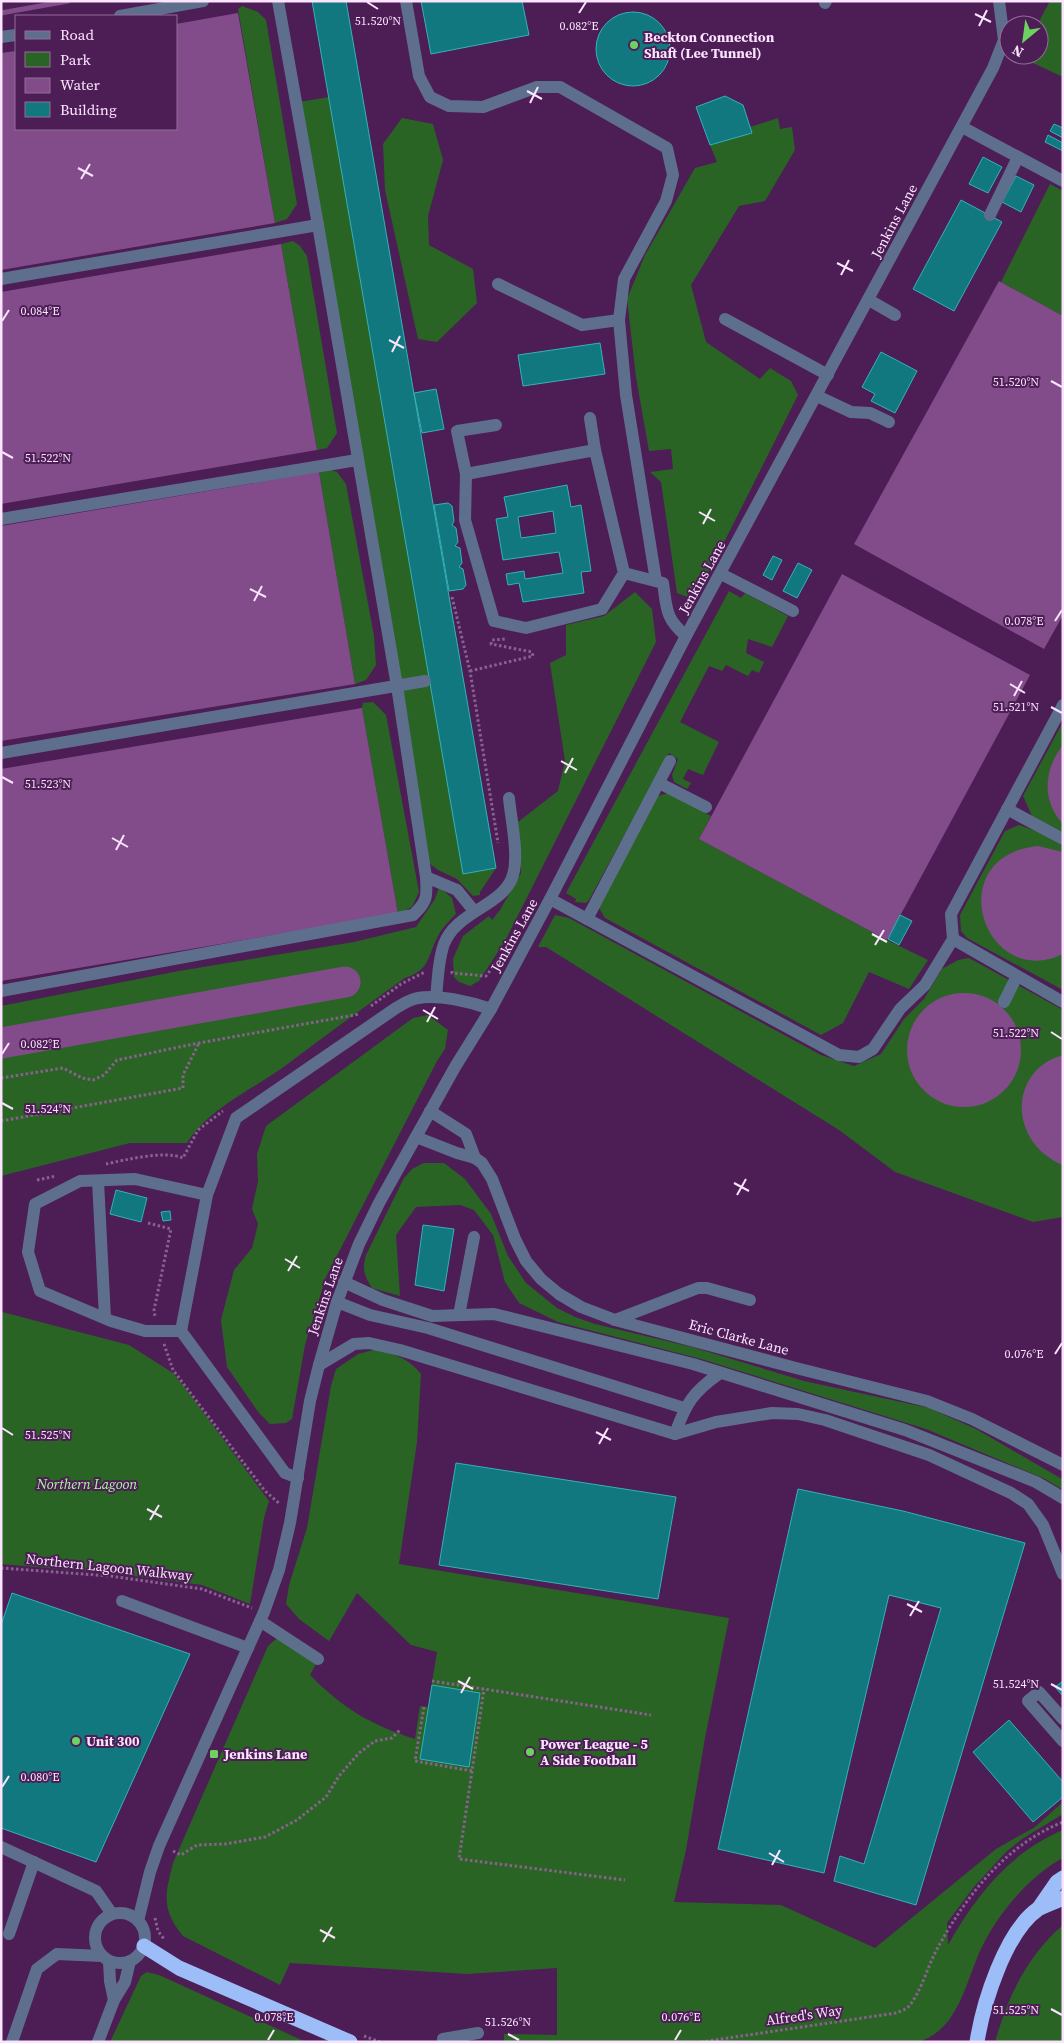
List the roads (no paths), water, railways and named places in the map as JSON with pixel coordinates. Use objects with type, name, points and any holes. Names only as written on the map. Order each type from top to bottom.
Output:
[{"type":"highway","points":[[977,2042],[980,2024],[995,1973],[1002,1958],[1020,1929],[1038,1910],[1057,1882],[1063,1878]]},
{"type":"highway","points":[[1038,1910],[1063,1898]]},
{"type":"highway","points":[[144,1946],[179,1968],[350,2042]]},
{"type":"highway","points":[[966,2042],[980,2024]]},
{"type":"street","points":[[126,15],[203,1]]},
{"type":"street","points":[[1,991],[414,915],[424,905],[427,895],[426,877],[397,686],[278,1]]},
{"type":"street","points":[[406,1],[419,76],[430,97],[449,106],[483,107],[537,87],[560,87],[667,148],[674,175],[666,201],[624,279],[619,320],[626,395],[656,581]]},
{"type":"street","name":"Jenkins Lane","points":[[144,1946],[145,1934],[138,1921],[158,1846],[260,1621],[278,1570],[290,1523],[310,1401],[344,1282],[379,1203],[455,1067],[491,1009],[686,636],[993,68],[1004,40],[999,1]]},
{"type":"street","points":[[1,38],[15,35]]},
{"type":"street","points":[[962,127],[1063,181]]},
{"type":"street","points":[[990,215],[1018,157]]},
{"type":"street","points":[[1,279],[318,225]]},
{"type":"street","points":[[498,284],[582,325],[619,320]]},
{"type":"street","points":[[869,300],[895,315]]},
{"type":"street","points":[[725,319],[828,375]]},
{"type":"street","points":[[817,396],[851,412],[870,413],[889,422]]},
{"type":"street","points":[[496,425],[457,431],[466,474],[465,520],[494,621],[526,628],[602,609],[624,573],[595,450],[590,418]]},
{"type":"street","points":[[466,474],[595,450]]},
{"type":"street","points":[[1,519],[357,460]]},
{"type":"street","points":[[624,573],[663,583],[668,615],[677,628],[686,636]]},
{"type":"street","points":[[721,574],[793,612]]},
{"type":"street","points":[[1,753],[425,681]]},
{"type":"street","points":[[550,899],[839,1055],[859,1057],[873,1050],[900,1009],[925,985],[953,940],[951,914],[1063,705]]},
{"type":"street","points":[[587,919],[670,761]]},
{"type":"street","points":[[659,783],[706,807]]},
{"type":"street","points":[[436,997],[444,943],[458,924],[474,911],[492,902],[503,892],[513,876],[515,859],[509,798]]},
{"type":"street","points":[[1006,809],[1063,839]]},
{"type":"street","points":[[426,877],[457,890],[474,911]]},
{"type":"street","points":[[953,940],[1063,1002]]},
{"type":"street","points":[[1004,1002],[1017,976]]},
{"type":"street","points":[[298,1478],[284,1473],[181,1331],[207,1194],[236,1118],[396,1008],[418,998],[436,997],[472,1002],[491,1009]]},
{"type":"street","name":"Eric Clarke Lane","points":[[430,1112],[466,1134],[476,1158],[482,1163],[492,1179],[515,1239],[526,1261],[541,1279],[559,1294],[581,1307],[615,1320],[927,1401],[972,1418],[1063,1465]]},
{"type":"street","points":[[416,1137],[457,1154],[476,1158]]},
{"type":"street","points":[[181,1331],[144,1331],[105,1318],[40,1291],[28,1252],[35,1204],[80,1181],[134,1179],[207,1194]]},
{"type":"street","points":[[98,1181],[105,1318]]},
{"type":"street","points":[[459,1315],[474,1237]]},
{"type":"street","points":[[344,1282],[383,1300],[432,1316],[494,1314],[693,1364],[773,1387],[905,1430],[1036,1482],[1058,1496],[1063,1505]]},
{"type":"street","points":[[615,1320],[698,1288],[707,1288],[750,1300]]},
{"type":"street","points":[[337,1302],[370,1315],[446,1334],[684,1408]]},
{"type":"street","points":[[319,1365],[354,1344],[369,1343],[400,1350],[676,1434],[716,1422],[772,1412],[798,1414],[825,1420],[929,1454],[1011,1493],[1028,1504],[1043,1525],[1063,1574]]},
{"type":"street","points":[[676,1434],[684,1408],[708,1382],[720,1373]]},
{"type":"street","points":[[122,1601],[248,1648]]},
{"type":"street","points":[[260,1621],[318,1659]]},
{"type":"street","points":[[1063,1719],[1039,1692],[1028,1701],[1063,1741]]},
{"type":"street","points":[[1,1847],[96,1891],[112,1914]]},
{"type":"street","points":[[10,1934],[34,1862]]},
{"type":"street","points":[[114,2000],[106,1958],[95,1944],[95,1933],[101,1922],[112,1914],[128,1914],[138,1921]]},
{"type":"street","points":[[12,2042],[37,1970],[57,1954],[106,1958],[122,1963],[138,1956],[144,1946]]},
{"type":"street","points":[[98,2042],[114,2000],[125,1982],[130,1961]]},
{"type":"street","points":[[443,2042],[443,2039],[478,2034]]},
{"type":"water","points":[[238,13],[275,223],[1,270],[1,53],[15,51],[15,130],[178,130],[178,24]]},
{"type":"water","points":[[281,244],[317,450],[1,504],[1,292]]},
{"type":"water","points":[[999,281],[1063,316],[1063,615],[1044,649],[854,544]]},
{"type":"water","points":[[319,472],[355,684],[1,741],[1,526]]},
{"type":"water","points":[[842,574],[1030,675],[887,940],[699,839]]},
{"type":"water","points":[[362,708],[398,914],[1,981],[1,769]]},
{"type":"water","points":[[1063,745],[1063,824],[1051,805],[1048,795],[1048,784],[1052,764]]},
{"type":"water","points":[[1038,846],[1063,852],[1063,954],[1035,961],[1012,955],[994,939],[984,918],[982,895],[989,872],[1007,855]]},
{"type":"water","points":[[964,993],[986,997],[996,1002],[1012,1018],[1017,1028],[1021,1050],[1017,1072],[1012,1082],[996,1098],[986,1103],[964,1107],[942,1103],[932,1098],[916,1082],[911,1072],[907,1050],[911,1028],[916,1018],[932,1002],[942,997]]},
{"type":"water","points":[[1063,1055],[1063,1165],[1045,1155],[1032,1141],[1025,1125],[1022,1108],[1024,1091],[1032,1076],[1045,1063]]},
{"type":"waterway","points":[[1,13],[68,1]]},
{"type":"waterway","points":[[1,1043],[345,982]]},
{"type":"place","name":"Beckton Connection Shaft (Lee Tunnel)","points":[[634,45]]},
{"type":"place","name":"Unit 300","points":[[76,1741]]},
{"type":"place","name":"Power League - 5 A Side Football","points":[[530,1752]]},
{"type":"place","name":"Jenkins Lane","points":[[214,1754]]},
{"type":"park label","name":"Northern Lagoon","points":[[87,1484]]}]
